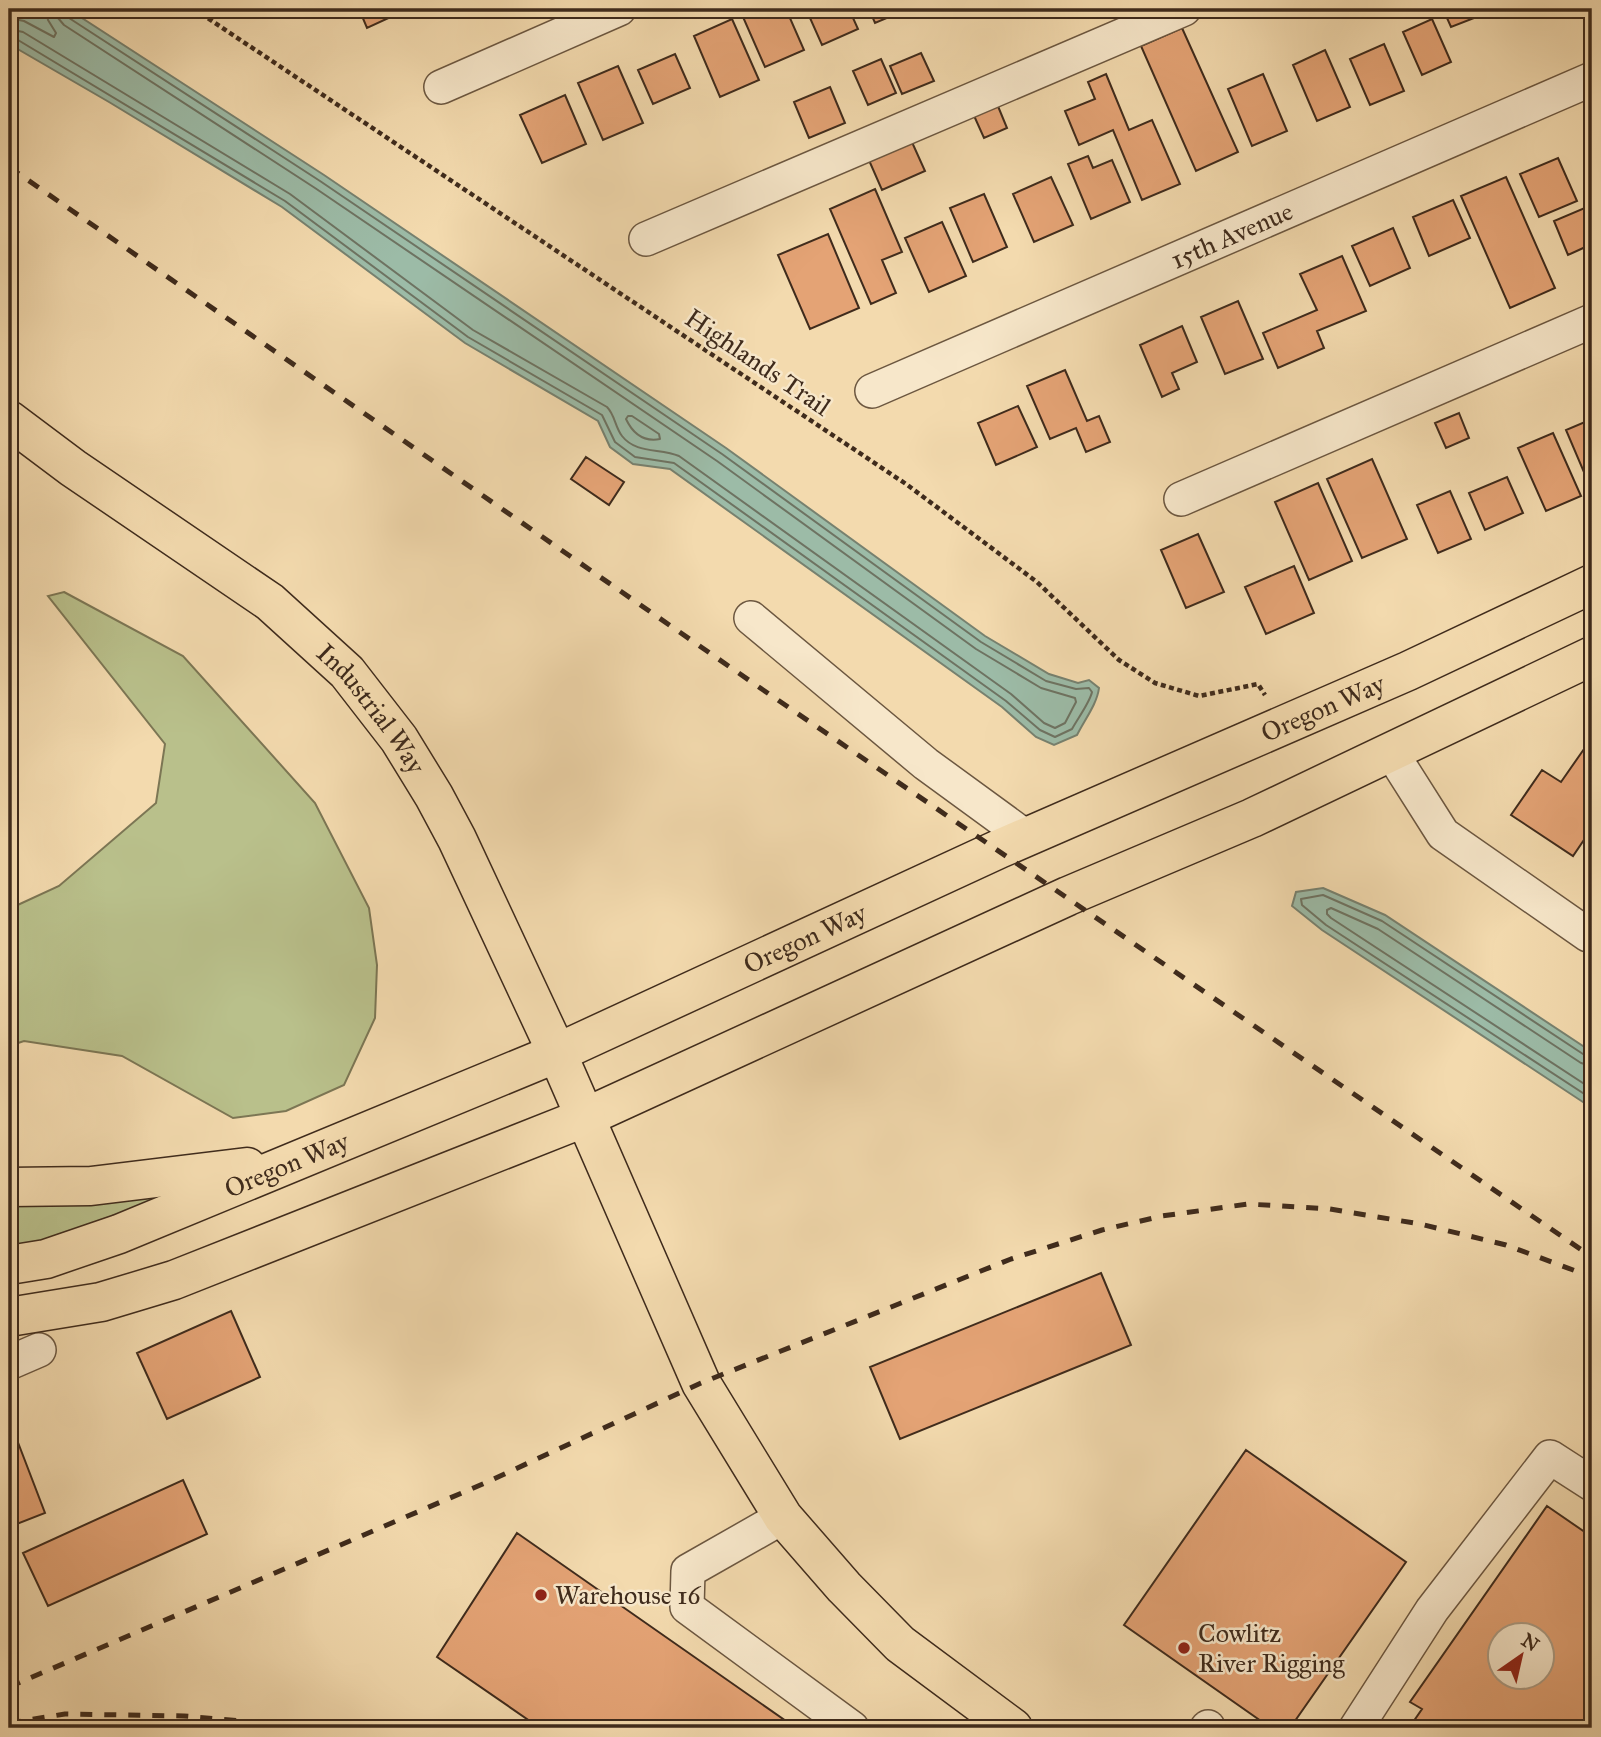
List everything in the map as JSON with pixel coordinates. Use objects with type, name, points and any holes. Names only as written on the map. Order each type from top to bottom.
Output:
[{"type":"main road","name":"Industrial Way","points":[[9,421],[73,468],[270,602],[347,672],[399,740],[457,839],[586,1117],[701,1383],[783,1517],[844,1587],[900,1644],[1013,1728]]},
{"type":"main road","name":"Oregon Way","points":[[9,1265],[46,1259],[119,1234],[557,1053],[1026,837],[1408,671],[1592,584]]},
{"type":"main road","points":[[9,1317],[101,1302],[174,1280],[586,1117],[1068,896],[1252,818],[1592,656]]},
{"type":"main road","points":[[9,1186],[91,1186],[298,1160]]},
{"type":"street","points":[[441,87],[620,9]]},
{"type":"street","points":[[646,239],[1184,9]]},
{"type":"street","name":"15th Avenue","points":[[872,391],[1592,79]]},
{"type":"street","points":[[1181,499],[1592,321]]},
{"type":"street","points":[[751,618],[926,764],[1026,837]]},
{"type":"street","points":[[1391,752],[1443,834],[1588,935]]},
{"type":"street","points":[[9,1363],[39,1350]]},
{"type":"street","points":[[1356,1728],[1432,1610],[1550,1457],[1592,1484]]},
{"type":"street","points":[[783,1517],[688,1571],[687,1607],[852,1728]]},
{"type":"path","name":"Highlands Trail","points":[[194,9],[906,484],[1037,582],[1119,660],[1154,683],[1199,696],[1258,684],[1284,725]]},
{"type":"green space","points":[[64,592],[183,656],[315,803],[369,908],[377,965],[375,1018],[344,1085],[286,1111],[233,1118],[122,1056],[24,1041],[9,1046],[9,909],[59,886],[156,803],[165,744],[48,596]]},
{"type":"green space","points":[[298,1161],[9,1265],[9,1187]]},
{"type":"water","points":[[9,9],[68,9],[324,175],[726,448],[985,636],[1049,674],[1078,683],[1089,680],[1099,688],[1098,694],[1077,735],[1054,745],[1036,737],[1002,707],[670,469],[633,464],[610,447],[598,421],[465,343],[282,207],[9,44]]},
{"type":"water","points":[[1323,888],[1385,915],[1592,1052],[1592,1108],[1322,930],[1292,906],[1296,892]]},
{"type":"building","points":[[359,9],[408,9],[367,28]]},
{"type":"building","points":[[761,9],[786,9],[804,50],[765,67],[743,17]]},
{"type":"building","points":[[806,9],[849,9],[858,29],[822,45]]},
{"type":"building","points":[[869,9],[908,9],[875,23]]},
{"type":"building","points":[[1443,9],[1485,9],[1487,13],[1451,27]]},
{"type":"building","points":[[1566,9],[1582,9],[1569,15]]},
{"type":"building","points":[[732,19],[759,80],[720,97],[694,36]]},
{"type":"building","points":[[1432,19],[1451,62],[1422,75],[1403,32]]},
{"type":"building","points":[[1182,28],[1238,152],[1196,171],[1141,46]]},
{"type":"building","points":[[1384,44],[1404,91],[1370,105],[1350,59]]},
{"type":"building","points":[[1325,50],[1350,107],[1317,121],[1293,65]]},
{"type":"building","points":[[921,53],[934,81],[902,94],[890,66]]},
{"type":"building","points":[[675,54],[690,88],[653,104],[638,70]]},
{"type":"building","points":[[881,59],[896,93],[868,105],[853,71]]},
{"type":"building","points":[[618,66],[643,123],[603,140],[578,83]]},
{"type":"building","points":[[1106,74],[1129,130],[1152,120],[1180,184],[1142,200],[1113,130],[1079,145],[1065,111],[1095,99],[1088,82]]},
{"type":"building","points":[[1263,74],[1287,131],[1252,146],[1228,89]]},
{"type":"building","points":[[830,87],[845,123],[809,138],[794,102]]},
{"type":"building","points":[[565,95],[586,144],[542,163],[520,115]]},
{"type":"building","points":[[995,99],[1007,128],[984,138],[971,109]]},
{"type":"building","points":[[911,140],[925,171],[882,190],[868,158]]},
{"type":"building","points":[[1088,156],[1093,168],[1112,160],[1130,202],[1091,219],[1068,164]]},
{"type":"building","points":[[1558,158],[1577,201],[1539,217],[1520,174]]},
{"type":"building","points":[[1051,177],[1073,225],[1034,242],[1013,194]]},
{"type":"building","points":[[1506,177],[1555,288],[1510,308],[1461,196]]},
{"type":"building","points":[[875,189],[902,252],[882,260],[896,293],[871,304],[830,209]]},
{"type":"building","points":[[984,194],[1007,247],[973,262],[950,208]]},
{"type":"building","points":[[1453,200],[1470,238],[1429,256],[1413,217]]},
{"type":"building","points":[[1587,207],[1592,220],[1592,244],[1568,255],[1554,221]]},
{"type":"building","points":[[942,222],[966,276],[929,292],[905,238]]},
{"type":"building","points":[[1393,228],[1410,268],[1370,286],[1352,246]]},
{"type":"building","points":[[828,234],[859,308],[810,329],[778,255]]},
{"type":"building","points":[[1342,256],[1366,311],[1317,331],[1324,348],[1278,368],[1263,333],[1317,310],[1300,274]]},
{"type":"building","points":[[1238,301],[1263,359],[1225,374],[1201,317]]},
{"type":"building","points":[[1182,326],[1197,362],[1172,373],[1179,389],[1162,397],[1140,345]]},
{"type":"building","points":[[1065,370],[1087,421],[1099,416],[1110,442],[1086,452],[1076,428],[1050,439],[1027,386]]},
{"type":"building","points":[[1018,406],[1037,447],[996,465],[978,423]]},
{"type":"building","points":[[1459,413],[1469,438],[1446,448],[1435,423]]},
{"type":"building","points":[[1592,419],[1592,474],[1586,477],[1566,430]]},
{"type":"building","points":[[1553,433],[1581,496],[1546,511],[1518,448]]},
{"type":"building","points":[[586,457],[624,482],[609,505],[571,479]]},
{"type":"building","points":[[1372,459],[1407,539],[1362,558],[1327,479]]},
{"type":"building","points":[[1507,477],[1523,513],[1485,530],[1469,493]]},
{"type":"building","points":[[1318,483],[1352,561],[1309,580],[1275,502]]},
{"type":"building","points":[[1450,491],[1471,539],[1438,553],[1417,505]]},
{"type":"building","points":[[1198,534],[1224,592],[1186,608],[1161,550]]},
{"type":"building","points":[[1294,566],[1314,613],[1266,634],[1245,587]]},
{"type":"building","points":[[1584,749],[1592,754],[1592,828],[1573,856],[1511,815],[1542,770],[1561,782]]},
{"type":"building","points":[[1101,1273],[1131,1345],[900,1439],[870,1367]]},
{"type":"building","points":[[231,1311],[260,1377],[167,1419],[137,1353]]},
{"type":"building","points":[[9,1419],[45,1513],[9,1527]]},
{"type":"building","points":[[1246,1450],[1406,1562],[1290,1728],[1271,1728],[1124,1625]]},
{"type":"building","points":[[183,1480],[207,1534],[48,1606],[23,1553]]},
{"type":"building","points":[[1547,1506],[1592,1537],[1592,1728],[1409,1728],[1422,1709],[1410,1702]]},
{"type":"building","name":"Warehouse 16","points":[[517,1533],[796,1728],[540,1728],[437,1657]]},
{"type":"railway","points":[[9,167],[753,683],[1592,1257]]},
{"type":"railway","points":[[9,1687],[485,1483],[701,1383],[1011,1259],[1102,1230],[1162,1216],[1248,1204],[1330,1209],[1420,1224],[1506,1245],[1592,1277]]},
{"type":"railway","points":[[9,1723],[65,1714],[184,1716],[302,1728]]},
{"type":"place","name":"Warehouse 16","points":[[541,1595]]},
{"type":"place","name":"Cowlitz River Rigging","points":[[1184,1648]]}]
